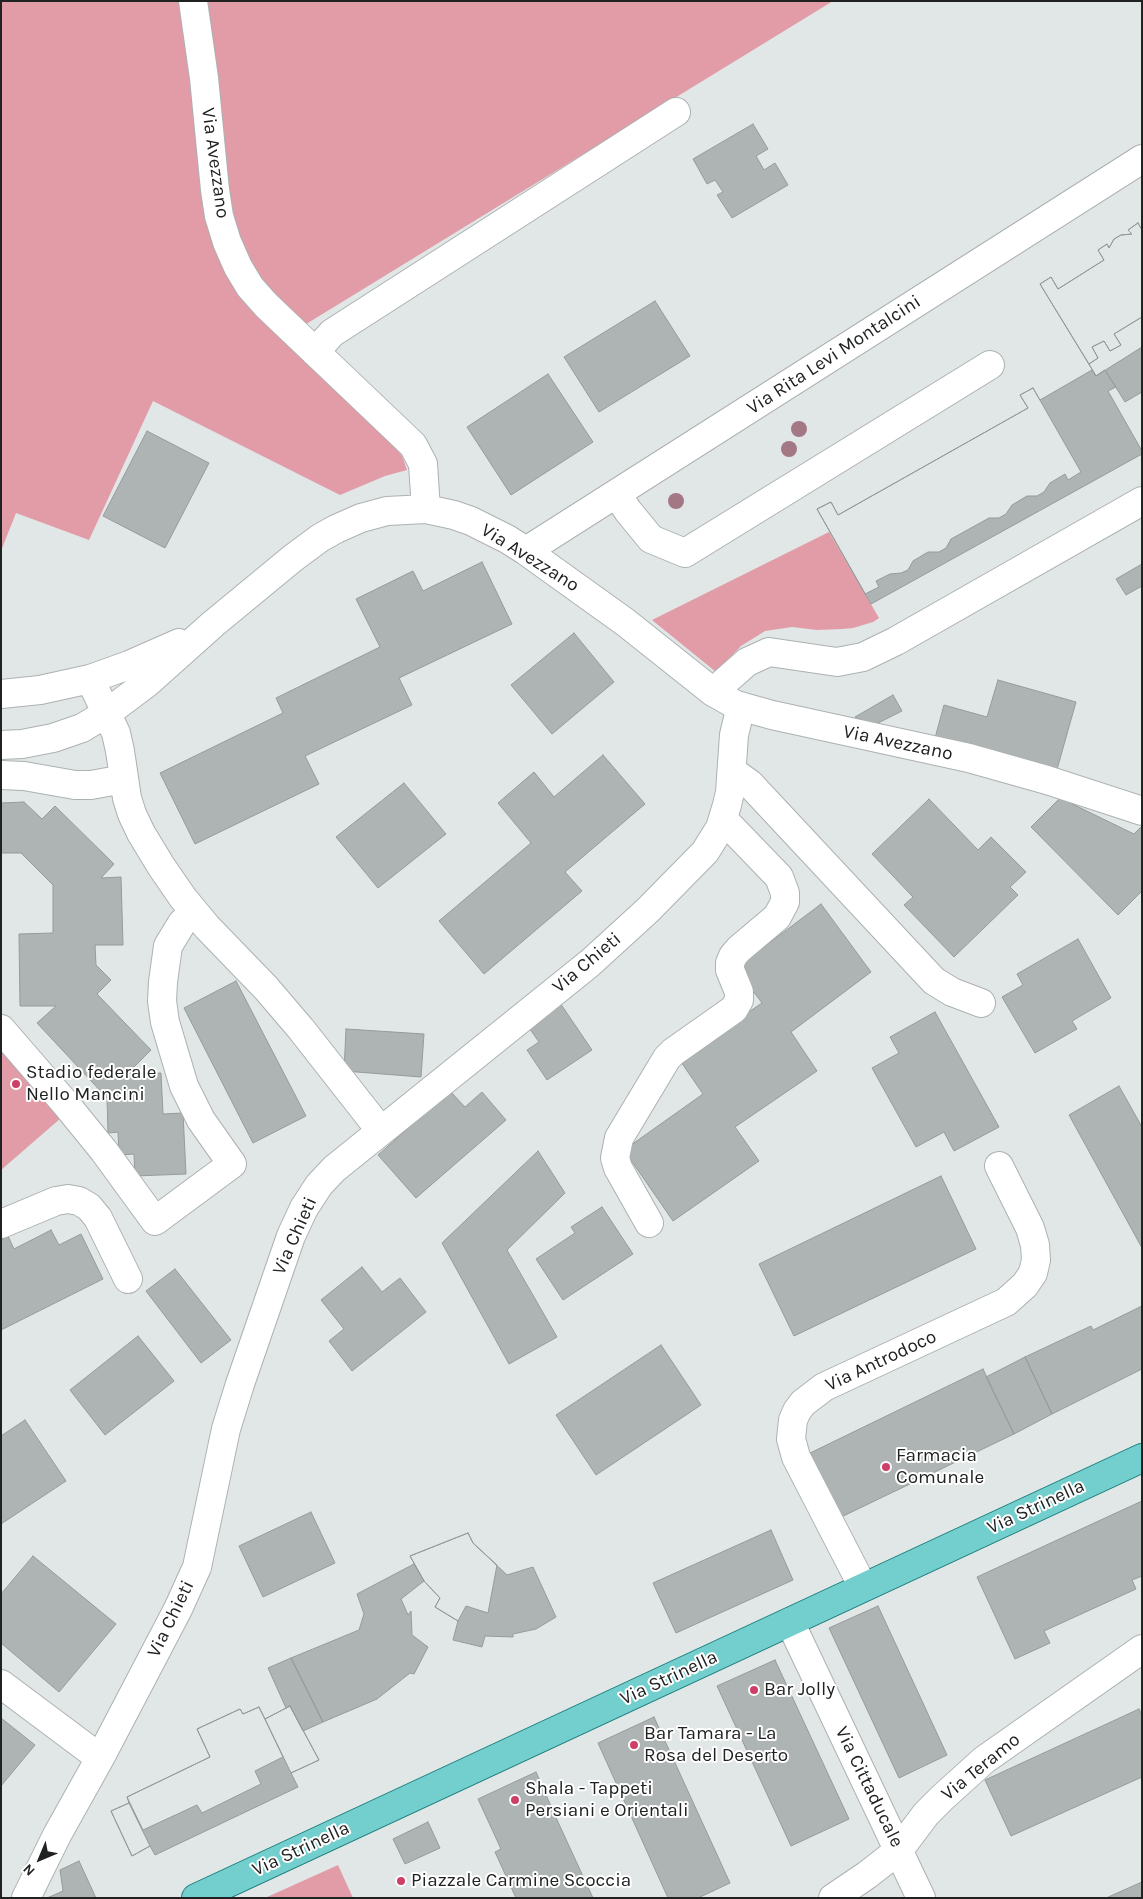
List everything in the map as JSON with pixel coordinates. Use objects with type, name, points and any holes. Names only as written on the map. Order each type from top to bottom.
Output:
[{"type":"main road","name":"Via Strinella","points":[[196,1898],[1142,1458]]},
{"type":"street","name":"Via Avezzano","points":[[193,1],[204,78],[215,190],[227,242],[238,266],[250,287],[266,305],[413,445],[423,464],[426,509],[471,521],[526,551],[625,622],[725,700],[772,715],[969,758],[1094,794],[1142,811]]},
{"type":"street","points":[[315,352],[332,333],[676,112]]},
{"type":"street","name":"Via Rita Levi Montalcini","points":[[526,551],[1142,159]]},
{"type":"street","points":[[617,494],[651,539],[685,553],[990,364]]},
{"type":"street","points":[[713,692],[747,662],[769,652],[837,662],[863,657],[896,641],[1142,501]]},
{"type":"street","points":[[1,745],[22,744],[53,738],[82,728],[107,713],[147,683],[213,624],[306,548],[336,530],[361,518],[387,511],[426,509]]},
{"type":"street","points":[[1,694],[40,690],[90,679],[148,658],[213,624]]},
{"type":"street","points":[[90,679],[116,733],[132,814],[141,833],[194,912],[266,988],[381,1130]]},
{"type":"street","name":"Via Chieti","points":[[26,1898],[57,1835],[100,1758],[178,1609],[197,1567],[226,1430],[291,1236],[304,1208],[319,1184],[334,1169],[590,963],[676,883],[698,859],[713,841],[723,819],[730,792],[734,735],[740,706]]},
{"type":"street","points":[[732,771],[750,784],[934,981],[952,992],[981,1003]]},
{"type":"street","points":[[1,776],[24,776],[74,785],[92,785],[124,780]]},
{"type":"street","points":[[649,1223],[618,1168],[615,1158],[620,1138],[667,1058],[734,1008],[739,1000],[739,992],[730,970],[733,956],[777,917],[785,902],[785,893],[779,877],[723,819]]},
{"type":"street","points":[[1,1029],[104,1151],[154,1221],[232,1164],[201,1120],[184,1086],[165,1022],[162,982],[168,946],[182,924],[194,912]]},
{"type":"street","name":"Via Antrodoco","points":[[863,1588],[796,1457],[791,1439],[793,1420],[796,1411],[803,1403],[824,1387],[1006,1302],[1025,1285],[1033,1273],[1036,1260],[1035,1245],[1030,1228],[999,1166]]},
{"type":"street","points":[[1,1224],[56,1201],[68,1199],[79,1201],[89,1207],[98,1218],[128,1278]]},
{"type":"street","name":"Via Cittaducale","points":[[790,1622],[921,1898]]},
{"type":"street","name":"Via Teramo","points":[[833,1898],[868,1875],[899,1850],[926,1814],[984,1760],[1142,1649]]},
{"type":"street","points":[[1,1684],[100,1758]]},
{"type":"shaded area","points":[[1,1],[833,1],[285,337],[390,441],[402,456],[407,470],[385,476],[340,495],[153,401],[89,540],[16,513],[1,551]]},
{"type":"shaded area","points":[[829,532],[879,618],[873,622],[842,629],[817,630],[792,627],[765,631],[741,646],[716,672],[652,620]]},
{"type":"shaded area","name":"Stadio federale Nello Mancini","points":[[1,1050],[61,1118],[1,1170]]},
{"type":"shaded area","points":[[338,1865],[353,1898],[265,1898]]},
{"type":"building","points":[[753,124],[768,149],[756,156],[764,170],[775,163],[788,185],[732,218],[717,195],[723,192],[715,180],[707,184],[693,159]]},
{"type":"building","points":[[1138,223],[1142,230],[1142,317],[1114,334],[1121,345],[1110,351],[1104,341],[1092,347],[1098,358],[1089,364],[1040,284],[1051,277],[1058,289],[1104,260],[1098,250],[1107,244],[1109,248],[1114,239],[1121,235],[1132,234],[1128,230]]},
{"type":"building","points":[[1138,223],[1142,230],[1142,392],[1125,402],[1105,370],[1096,376],[1040,284],[1051,277],[1058,289],[1104,260],[1098,250],[1107,244],[1109,248],[1114,239],[1121,235],[1132,234],[1128,230]]},
{"type":"building","points":[[655,301],[690,356],[599,412],[564,357]]},
{"type":"building","points":[[1142,317],[1142,347],[1096,376],[1089,364],[1098,358],[1092,347],[1104,341],[1110,351],[1121,345],[1114,334]]},
{"type":"building","points":[[1092,370],[1096,376],[1105,370],[1116,387],[1108,391],[1142,454],[871,604],[817,509],[831,502],[838,515],[1028,408],[1020,395],[1033,388],[1040,400]]},
{"type":"building","points":[[548,374],[593,442],[511,495],[467,427]]},
{"type":"building","points":[[1033,388],[1081,472],[1068,480],[1065,474],[1050,483],[1044,492],[1037,496],[1027,496],[1012,505],[1006,514],[999,518],[989,518],[951,539],[946,548],[939,552],[928,552],[913,561],[908,570],[890,574],[876,581],[879,587],[865,594],[817,509],[831,502],[838,515],[1028,408],[1020,395]]},
{"type":"building","points":[[147,431],[209,463],[165,548],[103,516]]},
{"type":"building","points":[[482,562],[512,624],[399,678],[412,705],[305,756],[319,784],[195,844],[160,773],[283,713],[276,698],[380,647],[356,599],[413,571],[423,591]]},
{"type":"building","points":[[1142,564],[1142,586],[1126,595],[1116,579]]},
{"type":"building","points":[[574,633],[614,682],[552,734],[511,685]]},
{"type":"building","points":[[998,680],[1076,702],[1056,773],[935,738],[944,705],[987,717]]},
{"type":"building","points":[[893,695],[902,711],[876,724],[865,722],[855,717]]},
{"type":"building","points":[[603,755],[645,804],[565,872],[582,891],[484,974],[439,921],[531,843],[498,803],[534,772],[554,797]]},
{"type":"building","points":[[404,783],[446,834],[378,888],[336,837]]},
{"type":"building","points":[[1060,798],[1134,834],[1142,826],[1142,891],[1118,915],[1031,827]]},
{"type":"building","points":[[929,799],[978,850],[991,837],[1026,872],[1010,887],[1018,895],[954,957],[904,905],[913,897],[872,854]]},
{"type":"building","points":[[24,802],[42,819],[55,806],[114,864],[101,878],[121,877],[123,945],[95,945],[96,965],[111,980],[97,994],[151,1050],[134,1067],[134,1074],[161,1073],[163,1114],[183,1113],[186,1174],[135,1176],[134,1154],[119,1155],[118,1132],[108,1133],[107,1098],[37,1023],[56,1006],[20,1006],[19,934],[53,933],[53,885],[21,853],[1,853],[1,803]]},
{"type":"building","points":[[821,904],[871,972],[791,1032],[817,1071],[735,1127],[759,1161],[673,1221],[624,1150],[703,1094],[679,1059],[762,1003],[736,968]]},
{"type":"building","points":[[1078,939],[1111,998],[1072,1021],[1077,1029],[1035,1053],[1002,997],[1023,985],[1017,974]]},
{"type":"building","points":[[236,981],[306,1116],[253,1143],[184,1008]]},
{"type":"building","points":[[558,1000],[592,1050],[547,1080],[527,1050],[539,1042],[525,1022]]},
{"type":"building","points":[[935,1012],[999,1127],[954,1151],[944,1132],[916,1147],[872,1068],[899,1053],[890,1037]]},
{"type":"building","points":[[346,1029],[424,1034],[421,1077],[344,1071]]},
{"type":"building","points":[[1119,1086],[1142,1127],[1142,1248],[1069,1115]]},
{"type":"building","points":[[450,1091],[465,1107],[482,1092],[506,1120],[416,1198],[378,1155]]},
{"type":"building","points":[[538,1151],[565,1193],[507,1250],[557,1337],[509,1364],[442,1243]]},
{"type":"building","points":[[941,1176],[976,1249],[794,1336],[759,1264]]},
{"type":"building","points":[[602,1207],[633,1254],[563,1300],[536,1259],[575,1233],[571,1227]]},
{"type":"building","points":[[51,1230],[59,1245],[81,1234],[103,1279],[1,1330],[1,1240],[8,1236],[14,1249]]},
{"type":"building","points":[[362,1267],[382,1292],[400,1278],[426,1312],[352,1371],[329,1341],[344,1329],[321,1300]]},
{"type":"building","points":[[175,1269],[231,1340],[201,1363],[146,1291]]},
{"type":"building","points":[[1142,1306],[1142,1369],[1052,1414],[1025,1357],[1091,1326],[1093,1330]]},
{"type":"building","points":[[138,1336],[174,1381],[105,1435],[70,1390]]},
{"type":"building","points":[[661,1345],[701,1405],[596,1475],[556,1415]]},
{"type":"building","points":[[1025,1357],[1052,1414],[1014,1434],[986,1377]]},
{"type":"building","points":[[983,1369],[1014,1434],[837,1519],[806,1455]]},
{"type":"building","points":[[25,1420],[66,1481],[1,1524],[1,1436]]},
{"type":"building","points":[[1142,1501],[1142,1576],[1132,1580],[1136,1589],[1044,1631],[1050,1643],[1015,1659],[977,1577]]},
{"type":"building","points":[[311,1512],[335,1563],[263,1597],[239,1546]]},
{"type":"building","points":[[771,1530],[793,1580],[676,1633],[653,1583]]},
{"type":"building","points":[[468,1533],[473,1543],[497,1565],[488,1613],[466,1606],[458,1621],[435,1607],[440,1598],[424,1581],[410,1556]]},
{"type":"building","points":[[468,1533],[473,1543],[507,1575],[533,1567],[556,1617],[536,1629],[513,1634],[513,1637],[485,1636],[482,1647],[453,1640],[458,1621],[435,1607],[440,1598],[424,1581],[410,1556]]},
{"type":"building","points":[[33,1556],[116,1624],[59,1692],[1,1643],[1,1594]]},
{"type":"building","points":[[414,1564],[424,1581],[401,1599],[408,1615],[411,1611],[412,1635],[428,1647],[414,1674],[410,1673],[377,1699],[323,1722],[291,1658],[359,1630],[364,1614],[357,1594]]},
{"type":"building","points":[[878,1606],[947,1755],[899,1778],[829,1628]]},
{"type":"building","points":[[291,1658],[323,1722],[303,1731],[290,1706],[286,1708],[268,1668]]},
{"type":"building","points":[[775,1660],[849,1819],[791,1846],[717,1686]]},
{"type":"building","points":[[290,1706],[319,1760],[291,1773],[265,1719]]},
{"type":"building","points":[[290,1706],[319,1760],[291,1773],[298,1787],[155,1855],[150,1846],[132,1856],[111,1811],[129,1803],[127,1797],[210,1757],[197,1729],[240,1709],[243,1714],[259,1707],[265,1719]]},
{"type":"building","points":[[259,1707],[283,1757],[255,1771],[261,1784],[202,1813],[197,1805],[143,1830],[127,1797],[210,1757],[197,1729],[240,1709],[243,1714]]},
{"type":"building","points":[[1139,1709],[1142,1715],[1142,1777],[1011,1836],[985,1780]]},
{"type":"building","points":[[654,1717],[730,1883],[698,1898],[668,1898],[598,1743]]},
{"type":"building","points":[[1,1718],[35,1745],[1,1786]]},
{"type":"building","points":[[536,1772],[593,1898],[516,1898],[495,1852],[501,1849],[478,1799]]},
{"type":"building","points":[[129,1803],[150,1846],[132,1856],[111,1811]]},
{"type":"building","points":[[428,1822],[440,1848],[405,1864],[393,1839]]},
{"type":"building","points":[[79,1861],[96,1898],[47,1898],[63,1891],[60,1870]]},
{"type":"building","points":[[1142,1882],[1142,1898],[1106,1898]]},
{"type":"place","name":"Stadio federale Nello Mancini","points":[[16,1084]]},
{"type":"place","name":"Farmacia Comunale","points":[[886,1467]]},
{"type":"place","name":"Bar Jolly","points":[[754,1690]]},
{"type":"place","name":"Bar Tamara - La Rosa del Deserto","points":[[634,1745]]},
{"type":"place","name":"Shala - Tappeti Persiani e Orientali","points":[[515,1800]]},
{"type":"place","name":"Piazzale Carmine Scoccia","points":[[401,1881]]}]
